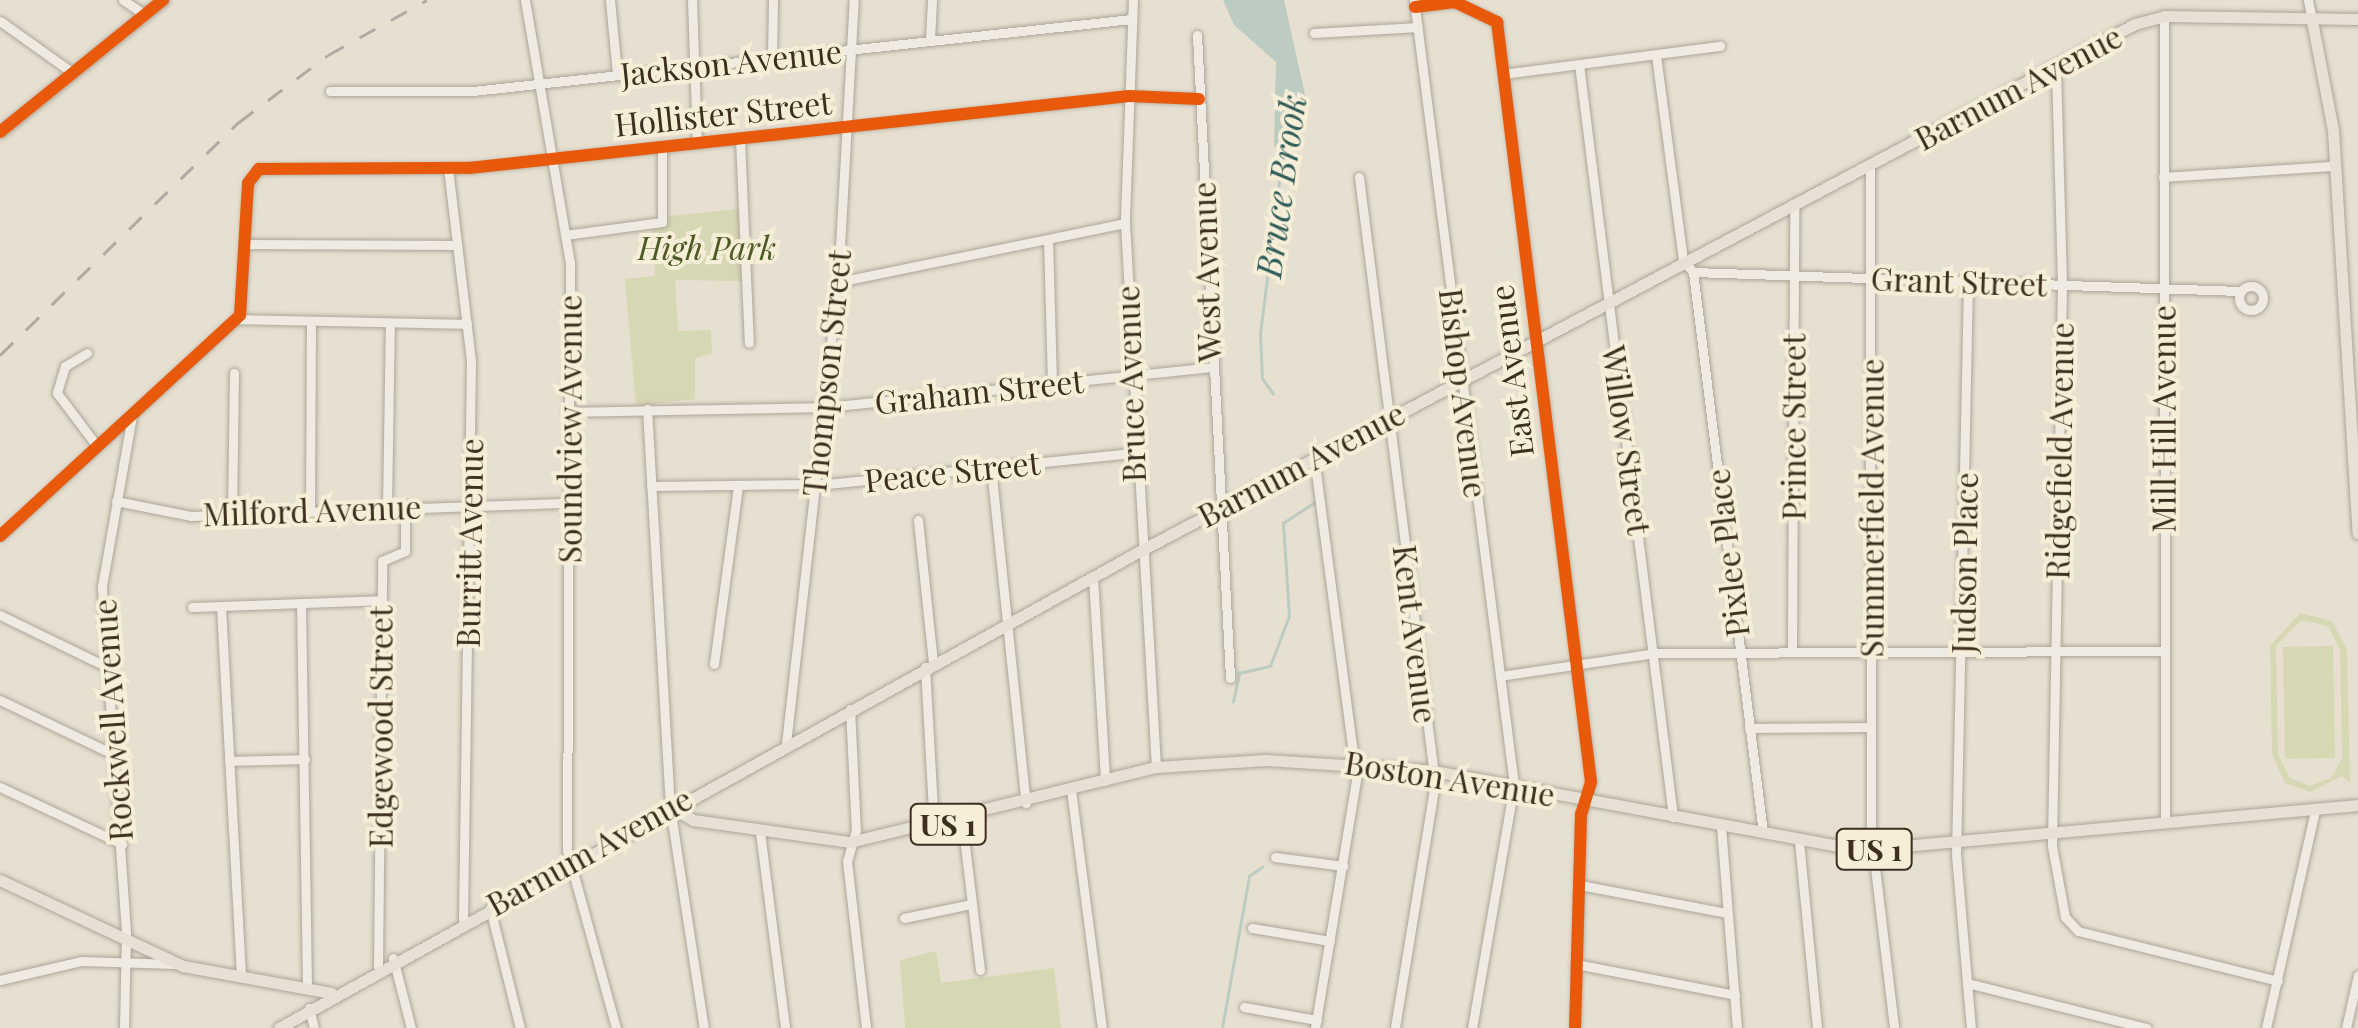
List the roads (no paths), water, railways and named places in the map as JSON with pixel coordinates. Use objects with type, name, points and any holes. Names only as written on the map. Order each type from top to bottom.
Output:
[{"type":"main road","points":[[0,132],[163,0]]},
{"type":"main road","name":"Barnum Avenue","points":[[279,1028],[378,966],[1314,457],[1683,260],[2164,16],[2358,19]]},
{"type":"main road","points":[[2312,20],[2335,166],[2354,416],[2358,533]]},
{"type":"main road","points":[[2342,289],[2358,289]]},
{"type":"main road","name":"Boston Avenue","points":[[670,807],[760,832],[850,842],[934,828],[1156,767],[1357,760],[1434,770],[1799,842],[1875,849],[2358,805]]},
{"type":"main road","points":[[0,880],[177,964],[241,977],[308,984],[332,993]]},
{"type":"street","points":[[124,0],[145,15]]},
{"type":"street","name":"Soundview Avenue","points":[[526,0],[565,235],[573,860],[616,1028]]},
{"type":"street","points":[[610,0],[617,74]]},
{"type":"street","points":[[692,0],[697,144]]},
{"type":"street","points":[[772,58],[773,0]]},
{"type":"street","name":"Thompson Street","points":[[786,744],[838,282],[854,0]]},
{"type":"street","points":[[930,40],[932,0]]},
{"type":"street","name":"Bruce Avenue","points":[[1133,0],[1125,223],[1132,453],[1156,767]]},
{"type":"street","points":[[2308,0],[2312,20]]},
{"type":"street","name":"East Avenue","points":[[1415,4],[1451,2],[1491,12],[1503,74],[1576,667],[1586,800],[1574,1028]]},
{"type":"street","name":"Bishop Avenue","points":[[1415,4],[1514,785],[1472,1027]]},
{"type":"street","name":"Mill Hill Avenue","points":[[2164,16],[2164,822]]},
{"type":"street","name":"Jackson Avenue","points":[[330,90],[540,83],[1132,19]]},
{"type":"street","points":[[0,21],[73,73]]},
{"type":"street","points":[[1314,33],[1418,27]]},
{"type":"street","name":"West Avenue","points":[[1197,36],[1210,367],[1230,678]]},
{"type":"street","points":[[1503,74],[1720,46]]},
{"type":"street","points":[[1656,55],[1683,260],[1693,272]]},
{"type":"street","name":"Willow Street","points":[[1580,64],[1673,817]]},
{"type":"street","name":"Ridgefield Avenue","points":[[2056,69],[2062,284],[2054,833],[2069,926],[2278,981]]},
{"type":"street","name":"Hollister Street","points":[[248,244],[253,173],[448,168],[550,160],[1129,96],[1199,98]]},
{"type":"street","points":[[740,140],[749,343]]},
{"type":"street","points":[[565,235],[662,222],[662,148]]},
{"type":"street","name":"Summerfield Avenue","points":[[1870,166],[1870,728],[1875,849],[1894,1028]]},
{"type":"street","points":[[2163,177],[2335,166]]},
{"type":"street","name":"Burritt Avenue","points":[[448,168],[467,324],[470,503],[464,919]]},
{"type":"street","name":"Kent Avenue","points":[[1359,177],[1434,770],[1394,1028]]},
{"type":"street","name":"Prince Street","points":[[1792,649],[1794,204]]},
{"type":"street","points":[[838,282],[1125,223]]},
{"type":"street","points":[[1048,239],[1052,383]]},
{"type":"street","points":[[0,536],[236,318],[247,296],[248,244],[457,246]]},
{"type":"street","name":"Grant Street","points":[[1693,272],[1968,283],[2164,284],[2240,291]]},
{"type":"street","name":"Pixlee Place","points":[[1693,272],[1763,833]]},
{"type":"street","name":"Judson Place","points":[[1968,283],[1959,842],[1972,1028]]},
{"type":"street","points":[[236,318],[311,324],[467,324]]},
{"type":"street","points":[[310,511],[311,324]]},
{"type":"street","points":[[387,508],[390,324]]},
{"type":"street","points":[[87,353],[68,362],[56,389],[97,446]]},
{"type":"street","name":"Graham Street","points":[[568,412],[826,407],[1210,367]]},
{"type":"street","points":[[232,515],[234,372]]},
{"type":"street","points":[[647,409],[670,807],[704,1028]]},
{"type":"street","name":"Rockwell Avenue","points":[[124,1028],[122,844],[102,574],[132,416]]},
{"type":"street","name":"Peace Street","points":[[651,486],[816,484],[1132,453]]},
{"type":"street","points":[[1244,1007],[1316,1024],[1357,760],[1314,457]]},
{"type":"street","points":[[991,467],[1026,803]]},
{"type":"street","points":[[714,664],[738,487]]},
{"type":"street","name":"Milford Avenue","points":[[116,501],[232,515],[470,503],[568,503]]},
{"type":"street","name":"Edgewood Street","points":[[378,966],[382,560],[405,551],[405,506]]},
{"type":"street","points":[[918,520],[929,665],[934,828]]},
{"type":"street","points":[[1092,577],[1106,781]]},
{"type":"street","points":[[192,607],[381,600]]},
{"type":"street","points":[[301,604],[308,984]]},
{"type":"street","points":[[220,607],[241,977]]},
{"type":"street","points":[[0,614],[108,666]]},
{"type":"street","points":[[1500,676],[1655,653],[1792,649],[2162,651]]},
{"type":"street","points":[[0,700],[116,755]]},
{"type":"street","points":[[850,709],[850,842],[866,1028]]},
{"type":"street","points":[[1749,728],[1870,728]]},
{"type":"street","points":[[228,762],[304,758]]},
{"type":"street","points":[[0,786],[122,844]]},
{"type":"street","points":[[1072,790],[1102,1028]]},
{"type":"street","points":[[2266,1028],[2315,810]]},
{"type":"street","points":[[962,821],[980,970]]},
{"type":"street","points":[[1721,826],[1737,1028]]},
{"type":"street","points":[[760,832],[785,1028]]},
{"type":"street","points":[[1799,842],[1816,1028]]},
{"type":"street","points":[[1275,857],[1343,866]]},
{"type":"street","points":[[1580,885],[1727,913]]},
{"type":"street","points":[[904,918],[971,904]]},
{"type":"street","points":[[489,906],[520,1028]]},
{"type":"street","points":[[1252,928],[1330,942]]},
{"type":"street","points":[[394,958],[411,1028]]},
{"type":"street","points":[[0,980],[74,962],[177,964]]},
{"type":"street","points":[[1576,964],[1735,995]]},
{"type":"street","points":[[2346,1028],[2358,974]]},
{"type":"street","points":[[1967,983],[2146,1028]]},
{"type":"street","points":[[309,1008],[314,1028]]},
{"type":"street","points":[[1472,1027],[1484,1028]]},
{"type":"waterway","name":"Bruce Brook","points":[[1273,394],[1262,378],[1260,334],[1283,150]]},
{"type":"waterway","name":"Bruce Brook","points":[[1233,702],[1239,673],[1270,666],[1289,616],[1283,523],[1318,500]]},
{"type":"waterway","name":"Bruce Brook","points":[[1222,1028],[1249,876],[1262,867]]},
{"type":"railway","points":[[0,355],[239,122],[328,55],[427,0]]},
{"type":"park label","name":"High Park","points":[[707,247]]}]
